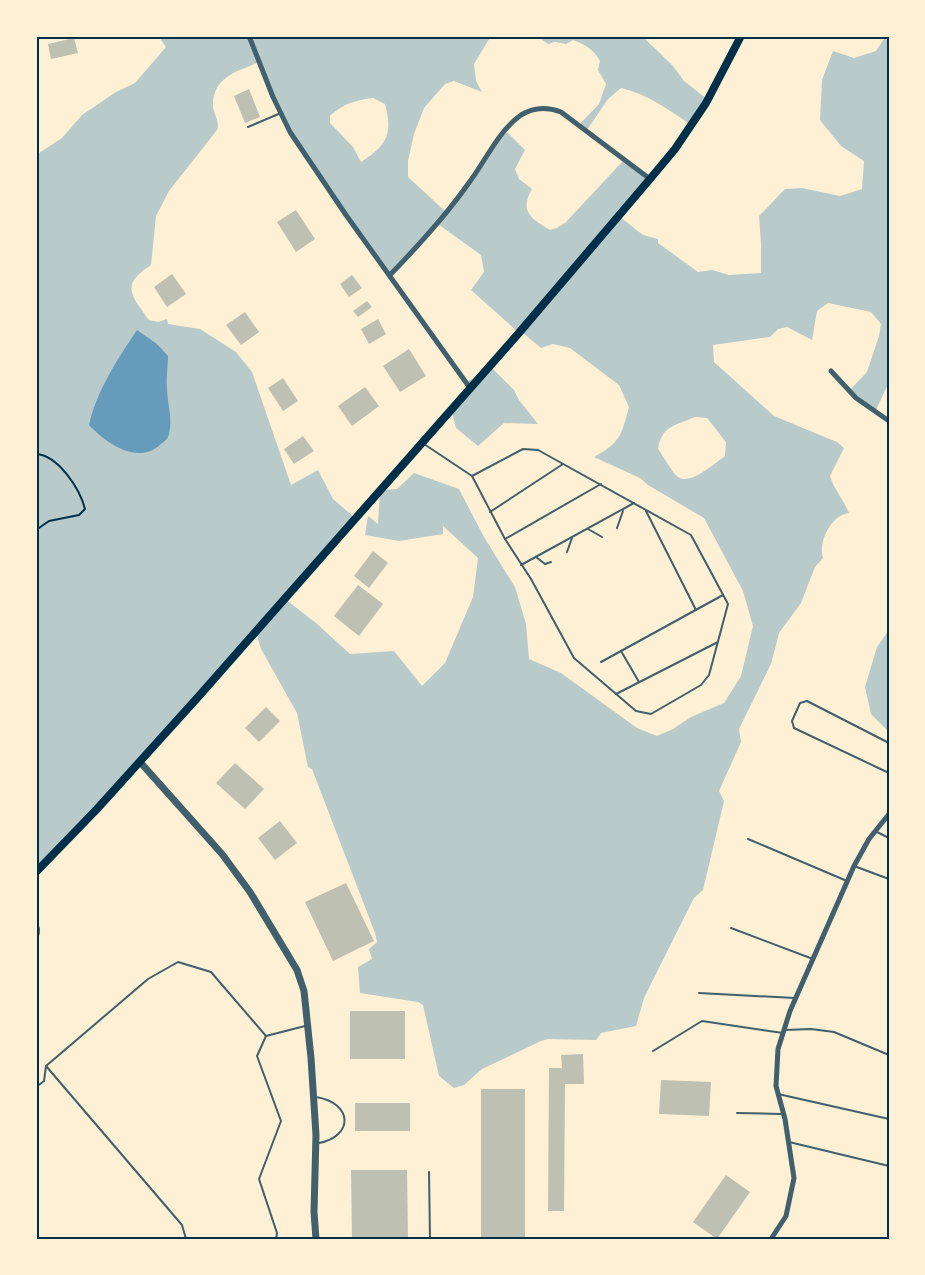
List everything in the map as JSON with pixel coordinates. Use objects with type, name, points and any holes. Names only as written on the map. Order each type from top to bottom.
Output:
[{"type":"main road","points":[[36,872],[140,762],[470,388],[650,179],[675,149],[706,104],[741,36]]},
{"type":"street","points":[[249,36],[290,132],[470,388]]},
{"type":"street","points":[[390,275],[428,236],[510,125],[529,111],[543,109],[561,112],[650,179]]},
{"type":"street","points":[[831,370],[856,398],[889,421]]},
{"type":"street","points":[[140,762],[222,854],[250,892],[297,970],[304,991],[314,1097],[316,1239]]},
{"type":"street","points":[[771,1239],[786,1216],[794,1179],[784,1114],[776,1086],[778,1049],[795,998],[854,866],[874,831],[889,813]]},
{"type":"lane","points":[[248,127],[280,113]]},
{"type":"lane","points":[[422,442],[472,476],[489,512],[531,579],[574,658],[636,711],[651,714],[701,685],[709,675],[728,604],[692,535],[538,450],[523,449],[472,476]]},
{"type":"lane","points":[[489,512],[564,464]]},
{"type":"lane","points":[[505,539],[601,484]]},
{"type":"lane","points":[[521,565],[634,503]]},
{"type":"lane","points":[[617,528],[623,509]]},
{"type":"lane","points":[[645,509],[696,610]]},
{"type":"lane","points":[[588,529],[602,537]]},
{"type":"lane","points":[[567,552],[573,537]]},
{"type":"lane","points":[[536,557],[545,564],[551,562]]},
{"type":"lane","points":[[601,662],[723,595]]},
{"type":"lane","points":[[616,694],[718,641]]},
{"type":"lane","points":[[621,651],[639,682]]},
{"type":"lane","points":[[889,743],[807,701],[800,703],[792,721],[794,728],[889,773]]},
{"type":"lane","points":[[874,831],[889,838]]},
{"type":"lane","points":[[748,839],[848,881]]},
{"type":"lane","points":[[854,866],[889,879]]},
{"type":"lane","points":[[36,923],[39,926],[36,941]]},
{"type":"lane","points":[[731,928],[813,959]]},
{"type":"lane","points":[[36,1087],[44,1081],[46,1066],[148,979],[178,962],[211,972],[266,1036]]},
{"type":"lane","points":[[699,993],[795,998]]},
{"type":"lane","points":[[653,1051],[702,1021],[783,1031],[811,1029],[834,1032],[889,1055]]},
{"type":"lane","points":[[266,1036],[308,1026]]},
{"type":"lane","points":[[266,1036],[257,1056],[281,1121],[259,1179],[277,1233],[276,1239]]},
{"type":"lane","points":[[46,1066],[182,1225],[186,1239]]},
{"type":"lane","points":[[778,1094],[889,1119]]},
{"type":"lane","points":[[314,1097],[334,1102],[342,1110],[344,1118],[343,1127],[337,1136],[329,1141],[316,1144]]},
{"type":"lane","points":[[737,1113],[784,1114]]},
{"type":"lane","points":[[789,1142],[889,1166]]},
{"type":"lane","points":[[429,1172],[430,1239]]},
{"type":"path","points":[[36,454],[43,454],[60,467],[82,497],[85,509],[79,515],[49,521],[36,530]]},
{"type":"shaded area","points":[[161,36],[491,36],[474,64],[476,81],[482,92],[454,81],[445,84],[424,108],[414,134],[408,161],[408,177],[445,211],[501,136],[507,132],[525,150],[515,169],[519,179],[532,189],[527,203],[529,214],[550,230],[566,222],[623,161],[646,179],[620,217],[643,235],[658,239],[658,243],[698,272],[712,270],[729,275],[761,273],[759,216],[785,189],[802,188],[840,196],[862,189],[864,161],[841,146],[820,120],[822,80],[833,51],[854,58],[876,51],[886,36],[889,36],[889,382],[875,412],[848,392],[867,372],[879,336],[881,324],[871,312],[828,303],[817,311],[812,340],[787,327],[778,329],[770,337],[713,345],[714,362],[774,416],[837,442],[844,448],[830,476],[849,513],[837,519],[827,530],[822,544],[823,558],[815,567],[801,603],[779,633],[771,664],[739,729],[741,742],[719,791],[724,801],[703,890],[694,898],[644,998],[636,1026],[601,1033],[596,1040],[548,1039],[541,1041],[482,1069],[464,1085],[454,1088],[439,1076],[423,1005],[418,1002],[360,993],[358,967],[372,959],[369,949],[377,942],[375,933],[312,769],[308,767],[297,713],[261,649],[256,632],[36,872],[36,155],[62,138],[82,115],[116,92],[135,83],[166,47]],"holes":[[[257,63],[290,135],[390,275],[438,224],[481,255],[484,272],[471,290],[517,331],[523,333],[541,348],[553,344],[570,348],[619,385],[629,407],[624,425],[615,442],[594,457],[640,478],[704,518],[743,591],[753,626],[741,676],[724,703],[691,717],[657,736],[637,728],[561,673],[529,659],[526,624],[515,587],[484,537],[459,489],[414,473],[397,489],[380,490],[378,524],[368,516],[365,535],[399,541],[443,534],[443,526],[478,558],[473,597],[445,663],[422,686],[394,651],[350,654],[285,599],[354,517],[333,499],[318,470],[291,485],[252,372],[236,352],[200,329],[168,324],[167,319],[158,322],[149,320],[137,304],[132,291],[135,279],[151,265],[156,216],[169,191],[217,130],[213,107],[216,89],[233,73]],[[373,98],[385,104],[388,131],[377,150],[361,162],[353,147],[330,123],[330,116],[339,108],[350,103]],[[695,417],[707,418],[726,442],[725,456],[696,476],[683,479],[678,477],[658,449],[663,435],[676,425]]]},
{"type":"shaded area","points":[[537,36],[642,36],[673,66],[684,81],[707,99],[691,125],[649,98],[621,88],[608,99],[587,130],[578,126],[599,104],[606,84],[598,70],[600,61],[598,57],[573,40],[566,44],[555,42],[548,44]]},
{"type":"shaded area","points":[[491,367],[514,390],[538,424],[504,423],[478,446],[456,428],[451,409],[469,388],[465,382],[481,376]]},
{"type":"shaded area","points":[[889,630],[889,732],[871,714],[865,687],[877,647]]},
{"type":"water","points":[[137,330],[157,344],[168,356],[169,434],[161,444],[142,453],[123,450],[113,445],[89,425],[102,387]]},
{"type":"building","points":[[74,38],[78,53],[51,59],[48,44]]},
{"type":"building","points":[[249,89],[260,117],[245,123],[234,96]]},
{"type":"building","points":[[296,210],[315,239],[296,252],[277,222]]},
{"type":"building","points":[[172,274],[186,294],[167,307],[154,287]]},
{"type":"building","points":[[352,275],[362,288],[349,297],[340,284]]},
{"type":"building","points":[[367,301],[372,307],[358,317],[353,311]]},
{"type":"building","points":[[245,312],[259,332],[241,345],[226,325]]},
{"type":"building","points":[[378,319],[386,334],[369,344],[361,329]]},
{"type":"building","points":[[409,349],[426,376],[400,392],[383,366]]},
{"type":"building","points":[[283,378],[298,401],[283,411],[268,388]]},
{"type":"building","points":[[365,387],[379,406],[352,426],[338,406]]},
{"type":"building","points":[[303,436],[314,451],[294,464],[284,449]]},
{"type":"building","points":[[373,551],[388,563],[369,588],[354,576]]},
{"type":"building","points":[[358,585],[383,604],[359,636],[334,616]]},
{"type":"building","points":[[266,707],[280,721],[259,742],[245,728]]},
{"type":"building","points":[[235,763],[264,789],[245,809],[216,783]]},
{"type":"building","points":[[280,821],[297,843],[275,860],[258,838]]},
{"type":"building","points":[[346,883],[374,941],[333,961],[305,902]]},
{"type":"building","points":[[350,1011],[405,1011],[405,1059],[350,1059]]},
{"type":"building","points":[[583,1054],[584,1084],[565,1084],[564,1211],[548,1211],[549,1068],[562,1068],[561,1055]]},
{"type":"building","points":[[661,1080],[711,1082],[709,1116],[659,1114]]},
{"type":"building","points":[[481,1089],[525,1089],[525,1239],[481,1239]]},
{"type":"building","points":[[355,1103],[410,1103],[410,1131],[355,1131]]},
{"type":"building","points":[[351,1170],[407,1170],[408,1239],[352,1239]]},
{"type":"building","points":[[726,1175],[750,1192],[717,1239],[693,1222]]}]
